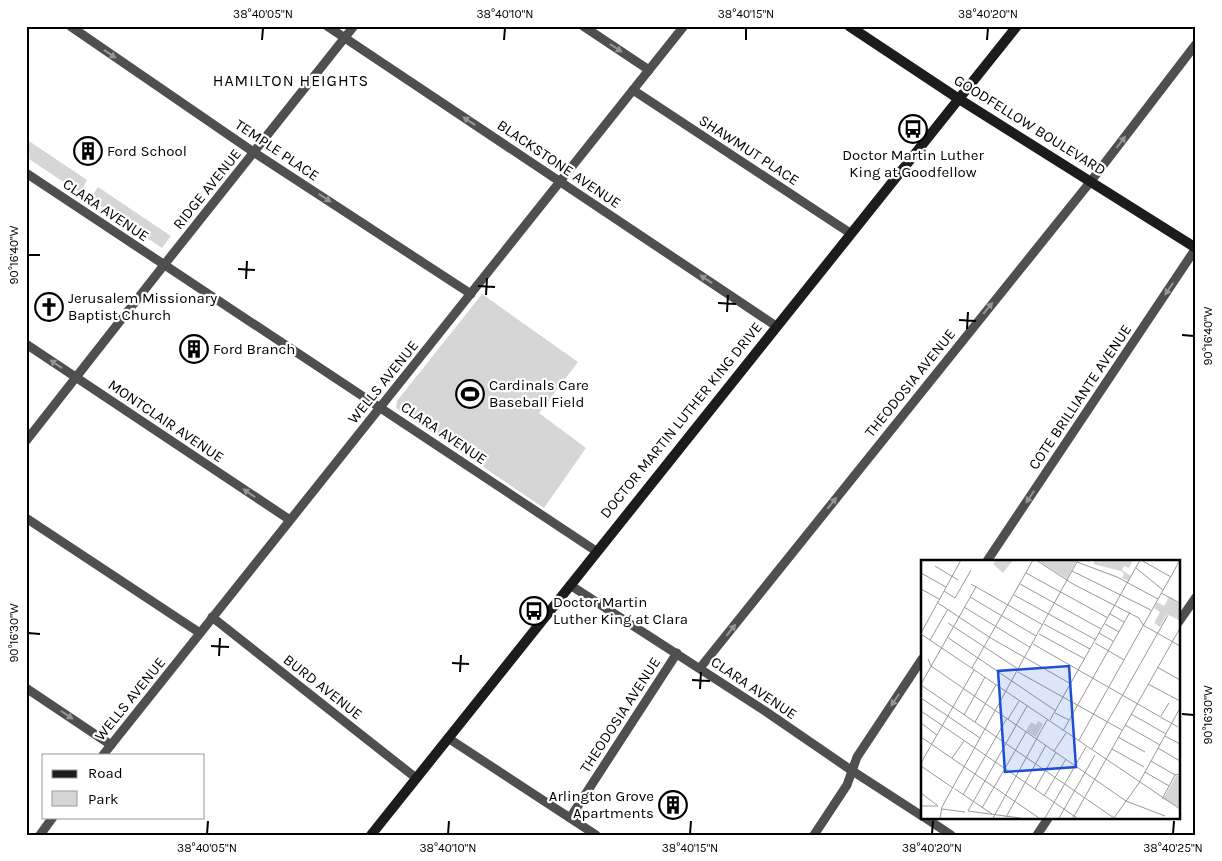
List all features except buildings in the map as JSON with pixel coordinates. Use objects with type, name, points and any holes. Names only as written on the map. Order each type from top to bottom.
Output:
[{"type":"main road","name":"GOODFELLOW BOULEVARD","points":[[849,26],[959,99],[1196,248]]},
{"type":"main road","name":"DOCTOR MARTIN LUTHER KING DRIVE","points":[[371,835],[1017,26]]},
{"type":"street","name":"TEMPLE PLACE","points":[[70,26],[254,153],[471,294]]},
{"type":"street","name":"BLACKSTONE AVENUE","points":[[327,26],[776,326]]},
{"type":"street","name":"RIDGE AVENUE","points":[[26,441],[354,26]]},
{"type":"street","points":[[583,26],[649,70]]},
{"type":"street","name":"WELLS AVENUE","points":[[104,754],[684,26]]},
{"type":"street","name":"THEODOSIA AVENUE","points":[[700,668],[1091,181],[1196,44]]},
{"type":"street","name":"SHAWMUT PLACE","points":[[634,90],[850,233]]},
{"type":"street","name":"CLARA AVENUE","points":[[26,173],[596,551]]},
{"type":"street","name":"COTE BRILLIANTE AVENUE","points":[[989,560],[1196,248]]},
{"type":"street","name":"MONTCLAIR AVENUE","points":[[26,344],[290,520]]},
{"type":"street","points":[[26,518],[200,633]]},
{"type":"street","name":"CLARA AVENUE","points":[[570,585],[700,668],[921,816]]},
{"type":"street","points":[[1180,620],[1196,597]]},
{"type":"street","name":"BURD AVENUE","points":[[212,617],[416,778]]},
{"type":"street","name":"THEODOSIA AVENUE","points":[[570,818],[677,653]]},
{"type":"street","points":[[814,835],[847,785],[857,757],[921,661]]},
{"type":"street","points":[[26,688],[111,745]]},
{"type":"street","points":[[448,738],[596,835]]},
{"type":"street","points":[[40,835],[52,818]]},
{"type":"street","name":"CLARA AVENUE","points":[[925,818],[951,835]]},
{"type":"street","points":[[1037,835],[1048,818]]},
{"type":"green space","points":[[26,139],[87,180],[80,193],[26,157]]},
{"type":"green space","points":[[98,187],[171,236],[162,248],[90,199]]},
{"type":"green space","points":[[482,294],[578,362],[539,413],[586,448],[544,508],[396,408],[397,401]]},
{"type":"place","name":"Doctor Martin Luther King at Goodfellow","points":[[913,129]]},
{"type":"place","name":"Ford School","points":[[88,151]]},
{"type":"place","name":"Jerusalem Missionary Baptist Church","points":[[49,307]]},
{"type":"place","name":"Ford Branch","points":[[194,349]]},
{"type":"place","name":"Cardinals Care Baseball Field","points":[[470,394]]},
{"type":"place","name":"Doctor Martin Luther King at Clara","points":[[534,611]]},
{"type":"place","name":"Arlington Grove Apartments","points":[[673,805]]},
{"type":"district","name":"HAMILTON HEIGHTS","points":[[291,80]]}]
